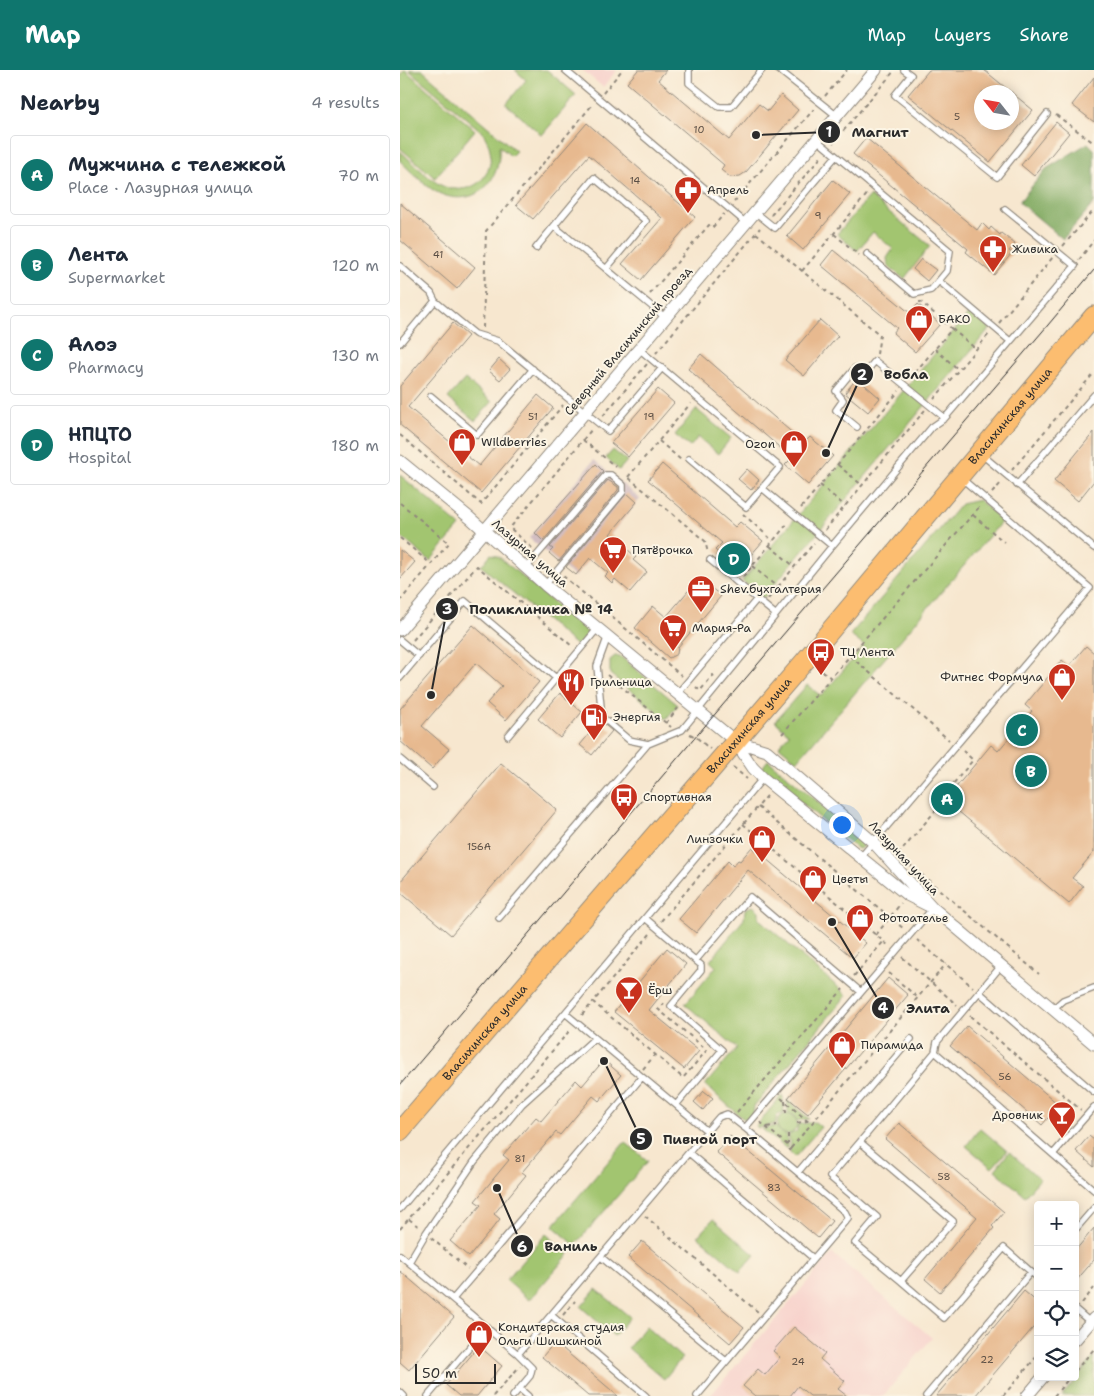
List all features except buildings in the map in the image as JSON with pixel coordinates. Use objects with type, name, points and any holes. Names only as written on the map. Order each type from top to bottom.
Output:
[{"type":"highway","name":"Власихинская улица","points":[[400,1131],[804,662],[1094,316]]},
{"type":"street","name":"Северный Власихинский проезд","points":[[400,630],[876,70]]},
{"type":"street","name":"Лазурная улица","points":[[400,461],[735,741],[753,768],[763,778],[907,895],[933,908]]},
{"type":"street","name":"Лазурная улица","points":[[735,741],[767,751],[873,842],[933,908],[1094,1044]]},
{"type":"street","points":[[1078,1336],[1092,1320]]},
{"type":"street","points":[[1027,1396],[1040,1381]]},
{"type":"lane","points":[[565,70],[746,223]]},
{"type":"lane","points":[[689,70],[689,83],[718,107],[731,108],[762,70]]},
{"type":"lane","points":[[779,70],[837,116]]},
{"type":"lane","points":[[904,70],[913,73],[895,95],[997,177],[1047,114]]},
{"type":"lane","points":[[817,140],[950,251],[947,271],[939,281],[931,290],[914,294],[864,256]]},
{"type":"lane","points":[[755,212],[775,228],[836,156]]},
{"type":"lane","points":[[536,248],[594,178],[646,221],[606,269]]},
{"type":"lane","points":[[499,918],[648,744],[682,730],[775,614],[932,427],[945,418],[1075,266],[1005,209]]},
{"type":"lane","points":[[554,226],[666,318]]},
{"type":"lane","points":[[400,266],[432,293],[435,301],[475,334],[498,341],[608,432],[662,368]]},
{"type":"lane","points":[[939,281],[1010,341]]},
{"type":"lane","points":[[400,343],[435,301]]},
{"type":"lane","points":[[639,349],[780,467],[746,507],[689,459]]},
{"type":"lane","points":[[857,427],[836,410],[843,400],[836,391],[855,368],[865,373],[875,361],[945,418]]},
{"type":"lane","points":[[431,396],[477,435],[532,369]]},
{"type":"lane","points":[[1017,484],[1094,395]]},
{"type":"lane","points":[[979,453],[1094,548]]},
{"type":"lane","points":[[526,568],[606,476],[612,475],[623,485],[623,492],[545,584]]},
{"type":"lane","points":[[860,858],[1090,588],[959,476]]},
{"type":"lane","points":[[762,488],[832,546]]},
{"type":"lane","points":[[710,560],[775,614]]},
{"type":"lane","points":[[678,693],[757,599]]},
{"type":"lane","points":[[400,678],[465,601],[556,678]]},
{"type":"lane","points":[[508,736],[598,628]]},
{"type":"lane","points":[[608,636],[597,666],[602,717],[629,740],[648,744]]},
{"type":"lane","points":[[400,640],[419,656]]},
{"type":"lane","points":[[400,759],[433,787]]},
{"type":"lane","points":[[400,1209],[763,778]]},
{"type":"lane","points":[[696,960],[750,897],[861,992]]},
{"type":"lane","points":[[745,1128],[933,908]]},
{"type":"lane","points":[[645,918],[701,965],[701,970],[671,1006],[722,1050],[676,1105]]},
{"type":"lane","points":[[1001,966],[937,1042],[935,1052],[830,1177],[877,1217],[855,1243],[944,1318],[1004,1248],[1034,1273]]},
{"type":"lane","points":[[1053,1009],[1063,1000],[1094,988]]},
{"type":"lane","points":[[979,992],[1094,1092]]},
{"type":"lane","points":[[565,1013],[707,1131]]},
{"type":"lane","points":[[409,1262],[426,1233],[474,1162],[522,1104],[595,1038]]},
{"type":"lane","points":[[798,1172],[912,1039]]},
{"type":"lane","points":[[935,1052],[1094,1190]]},
{"type":"lane","points":[[453,1299],[640,1075]]},
{"type":"lane","points":[[1053,1154],[1094,1107]]},
{"type":"lane","points":[[518,1354],[719,1117],[727,1114],[798,1172],[844,1212],[848,1218],[698,1396]]},
{"type":"lane","points":[[860,1142],[953,1221],[900,1281]]},
{"type":"lane","points":[[689,1153],[814,1258]]},
{"type":"lane","points":[[1079,1225],[1094,1208]]},
{"type":"lane","points":[[400,1254],[487,1327],[532,1368],[530,1376],[513,1396]]},
{"type":"lane","points":[[601,1256],[726,1361]]},
{"type":"lane","points":[[926,1396],[1034,1277]]},
{"type":"lane","points":[[1079,1312],[1092,1320]]},
{"type":"lane","points":[[551,1315],[646,1396]]},
{"type":"lane","points":[[428,1396],[487,1327]]},
{"type":"lane","points":[[520,1389],[528,1396]]},
{"type":"lane","points":[[400,1392],[404,1396]]},
{"type":"path","points":[[482,336],[486,231],[622,70]]},
{"type":"path","points":[[645,301],[709,225],[712,228],[847,70]]},
{"type":"path","points":[[538,554],[510,528],[766,221],[895,70]]},
{"type":"path","points":[[599,89],[603,93]]},
{"type":"path","points":[[1047,114],[1054,113],[1094,143]]},
{"type":"path","points":[[802,271],[874,187]]},
{"type":"path","points":[[763,604],[1094,210]]},
{"type":"path","points":[[756,233],[880,335],[875,361]]},
{"type":"path","points":[[834,234],[864,256]]},
{"type":"path","points":[[1075,266],[1083,252],[1094,240]]},
{"type":"path","points":[[915,302],[921,302],[976,349]]},
{"type":"path","points":[[738,583],[952,329]]},
{"type":"path","points":[[935,349],[959,370]]},
{"type":"path","points":[[782,734],[1007,476],[1094,373]]},
{"type":"path","points":[[696,397],[628,477],[705,541],[710,560]]},
{"type":"path","points":[[400,435],[481,504],[569,399]]},
{"type":"path","points":[[583,440],[621,472]]},
{"type":"path","points":[[838,465],[863,486]]},
{"type":"path","points":[[820,485],[845,506]]},
{"type":"path","points":[[400,503],[449,543],[400,601]]},
{"type":"path","points":[[973,515],[1004,542]]},
{"type":"path","points":[[400,538],[431,564]]},
{"type":"path","points":[[769,546],[794,567]]},
{"type":"path","points":[[408,646],[477,566]]},
{"type":"path","points":[[752,566],[777,588]]},
{"type":"path","points":[[557,571],[689,681],[696,688],[692,691]]},
{"type":"path","points":[[850,656],[973,760],[948,790],[947,797]]},
{"type":"path","points":[[822,671],[830,678]]},
{"type":"path","points":[[666,723],[678,708]]},
{"type":"path","points":[[903,858],[898,854],[947,797],[955,794]]},
{"type":"path","points":[[758,807],[979,992]]},
{"type":"path","points":[[743,824],[884,941],[1087,1116]]},
{"type":"path","points":[[907,862],[1039,974]]},
{"type":"path","points":[[733,1118],[884,941]]},
{"type":"path","points":[[782,1159],[790,1147],[946,964]]},
{"type":"path","points":[[887,971],[918,998]]},
{"type":"path","points":[[400,1229],[593,1002]]},
{"type":"path","points":[[640,1075],[656,1055]]},
{"type":"path","points":[[780,1097],[811,1124]]},
{"type":"path","points":[[785,1101],[786,1113]]},
{"type":"path","points":[[759,1121],[790,1147]]},
{"type":"path","points":[[797,1123],[808,1121]]},
{"type":"path","points":[[766,1127],[777,1125]]},
{"type":"path","points":[[788,1134],[790,1147]]},
{"type":"path","points":[[645,1216],[758,1312]]},
{"type":"path","points":[[409,1219],[470,1271]]},
{"type":"path","points":[[1079,1306],[1094,1288]]},
{"type":"path","points":[[558,1321],[576,1299]]},
{"type":"path","points":[[1079,1367],[1094,1350]]},
{"type":"path","points":[[494,1396],[525,1360]]},
{"type":"path","points":[[1003,1396],[1034,1360]]},
{"type":"path","points":[[1054,1396],[1067,1381]]},
{"type":"shaded area","points":[[582,70],[617,70],[603,87]]},
{"type":"shaded area","points":[[594,460],[640,499],[575,577],[529,538]]},
{"type":"shaded area","points":[[832,1253],[932,1338],[883,1396],[710,1396]]},
{"type":"green space","points":[[405,70],[475,130],[435,178],[400,148],[400,75]]},
{"type":"green space","points":[[409,70],[422,70],[516,151],[511,156],[499,146],[499,158],[492,179],[477,193],[467,197],[456,198],[443,195],[426,185],[400,161],[400,151],[436,182],[449,188],[462,189],[481,181],[487,173],[490,163],[490,152],[481,131]]},
{"type":"green space","points":[[515,70],[547,70],[576,95],[542,135],[506,104],[526,80]]},
{"type":"green space","points":[[1088,143],[1094,149],[1094,203],[1063,239],[1019,202],[1046,169]]},
{"type":"green space","points":[[870,196],[930,246],[904,279],[888,266],[887,258],[893,249],[873,232],[857,251],[837,234]]},
{"type":"green space","points":[[970,312],[990,328],[763,598],[742,581]]},
{"type":"green space","points":[[465,379],[492,402],[475,421],[448,398]]},
{"type":"green space","points":[[696,409],[731,438],[718,454],[698,437],[690,447],[675,435]]},
{"type":"green space","points":[[613,450],[627,461],[619,470],[606,458]]},
{"type":"green space","points":[[400,475],[460,526],[430,561],[400,536]]},
{"type":"green space","points":[[979,500],[1003,520],[797,761],[779,746],[789,734],[775,721],[807,685],[821,696],[864,646],[850,635],[961,504]]},
{"type":"green space","points":[[491,554],[499,557],[590,633],[578,647],[481,566]]},
{"type":"green space","points":[[615,656],[620,656],[678,705],[666,719],[610,674],[610,660]]},
{"type":"green space","points":[[768,760],[864,840],[865,844],[860,849],[856,848],[761,769]]},
{"type":"green space","points":[[753,906],[759,911],[759,919],[847,995],[754,1106],[753,1116],[747,1120],[741,1117],[705,1085],[737,1048],[685,1004],[716,967],[710,961],[744,919],[745,909]]},
{"type":"green space","points":[[782,1095],[784,1113],[777,1115],[775,1124],[758,1128],[756,1126]]},
{"type":"green space","points":[[787,1100],[809,1119],[797,1121],[794,1115],[788,1113]]},
{"type":"green space","points":[[787,1114],[794,1117],[797,1124],[794,1131],[787,1134],[780,1131],[777,1124],[780,1117]]},
{"type":"green space","points":[[815,1122],[821,1127],[795,1157],[790,1152],[789,1135],[797,1131],[798,1124]]},
{"type":"green space","points":[[776,1126],[780,1132],[787,1135],[787,1149],[762,1129]]},
{"type":"green space","points":[[980,1128],[1007,1151],[992,1168],[966,1146]]},
{"type":"green space","points":[[625,1142],[648,1161],[575,1245],[553,1226]]},
{"type":"green space","points":[[1009,1152],[1040,1179],[1025,1196],[995,1170]]},
{"type":"green space","points":[[713,1219],[755,1255],[740,1272],[698,1236]]},
{"type":"green space","points":[[546,1234],[569,1254],[529,1300],[506,1280]]},
{"type":"green space","points":[[596,1289],[630,1317],[614,1336],[581,1307]]},
{"type":"green space","points":[[646,1326],[682,1358],[664,1379],[628,1348]]},
{"type":"green space","points":[[1094,1357],[1094,1396],[1062,1396],[1074,1381],[1079,1381],[1079,1375]]},
{"type":"tram line","points":[[400,1085],[1094,270]]},
{"type":"place","name":"Магнит","points":[[756,135]]},
{"type":"place","name":"Апрель","points":[[688,214]]},
{"type":"place","name":"Живика","points":[[993,273]]},
{"type":"place","name":"БАКО","points":[[919,343]]},
{"type":"place","name":"Вобла","points":[[826,453]]},
{"type":"place","name":"Wildberries","points":[[462,466]]},
{"type":"place","name":"Ozon","points":[[794,468]]},
{"type":"place","name":"НПЦТО","points":[[734,559]]},
{"type":"place","name":"Пятёрочка","points":[[613,574]]},
{"type":"place","name":"Shev.бухгалтерия","points":[[701,613]]},
{"type":"place","name":"Мария-Ра","points":[[673,652]]},
{"type":"place","name":"ТЦ Лента","points":[[821,676]]},
{"type":"place","name":"Поликлиника № 14","points":[[431,695]]},
{"type":"place","name":"Фитнес Формула","points":[[1062,701]]},
{"type":"place","name":"Грильница","points":[[571,706]]},
{"type":"place","name":"Алоэ","points":[[1022,730]]},
{"type":"place","name":"Энергия","points":[[594,741]]},
{"type":"place","name":"Лента","points":[[1031,771]]},
{"type":"place","name":"Мужчина с тележкой","points":[[947,799]]},
{"type":"place","name":"Спортивная","points":[[624,821]]},
{"type":"place","name":"Линзочки","points":[[762,863]]},
{"type":"place","name":"Цветы","points":[[813,903]]},
{"type":"place","name":"Элита","points":[[832,922]]},
{"type":"place","name":"Фотоателье","points":[[860,942]]},
{"type":"place","name":"Ёрш","points":[[629,1014]]},
{"type":"place","name":"Пивной порт","points":[[604,1061]]},
{"type":"place","name":"Пирамида","points":[[842,1069]]},
{"type":"place","name":"Дровник","points":[[1062,1139]]},
{"type":"place","name":"Ваниль","points":[[497,1188]]},
{"type":"place","name":"Кондитерская студия Ольги Шишкиной","points":[[479,1358]]}]
